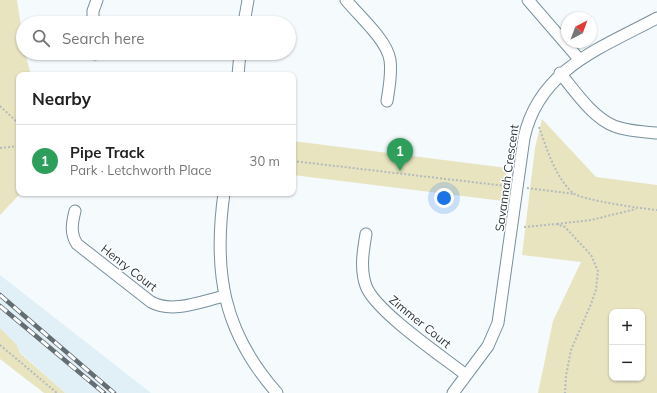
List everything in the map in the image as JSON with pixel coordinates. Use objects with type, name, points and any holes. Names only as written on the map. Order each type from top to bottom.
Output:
[{"type":"street","points":[[93,16],[93,11],[97,0]]},
{"type":"street","points":[[245,16],[248,0]]},
{"type":"street","points":[[346,0],[389,53],[391,70],[387,101]]},
{"type":"street","points":[[528,0],[579,59]]},
{"type":"street","name":"Savannah Crescent","points":[[453,393],[488,346],[501,313],[524,138],[529,119],[542,94],[560,73],[579,59],[657,18]]},
{"type":"street","points":[[238,72],[239,60]]},
{"type":"street","points":[[560,73],[594,112],[607,122],[621,128],[657,133]]},
{"type":"street","points":[[224,196],[219,237],[219,258],[225,296],[240,340],[254,363],[277,393]]},
{"type":"street","name":"Henry Court","points":[[75,211],[72,224],[72,233],[77,244],[158,306],[174,307],[225,296]]},
{"type":"street","name":"Zimmer Court","points":[[366,234],[362,266],[364,282],[370,295],[386,312],[466,375]]},
{"type":"path","points":[[0,106],[16,121]]},
{"type":"path","points":[[538,126],[559,173],[575,194]]},
{"type":"path","points":[[0,148],[16,146]]},
{"type":"path","points":[[296,161],[518,186],[575,194],[637,209],[657,210]]},
{"type":"path","points":[[524,227],[591,220],[637,209]]},
{"type":"path","points":[[556,224],[565,227],[573,234],[591,255],[598,271],[596,290],[571,350],[566,376],[565,393]]},
{"type":"path","points":[[0,345],[57,393]]},
{"type":"shaded area","points":[[0,0],[17,0],[19,16],[16,16],[16,60],[27,60],[30,72],[16,72],[16,196],[18,196],[0,215]]},
{"type":"shaded area","points":[[542,119],[596,177],[657,185],[657,393],[538,393],[553,321],[581,262],[522,255],[535,148]]},
{"type":"shaded area","points":[[296,141],[507,168],[503,201],[296,175]]},
{"type":"shaded area","points":[[0,275],[151,393],[65,393],[20,352],[17,345],[0,328]]},
{"type":"shaded area","points":[[0,328],[17,345],[20,353],[65,393],[44,393],[0,359]]},
{"type":"railway","points":[[0,295],[114,393]]},
{"type":"railway","points":[[0,306],[104,393]]},
{"type":"place","name":"Pipe Track","points":[[400,171]]}]
